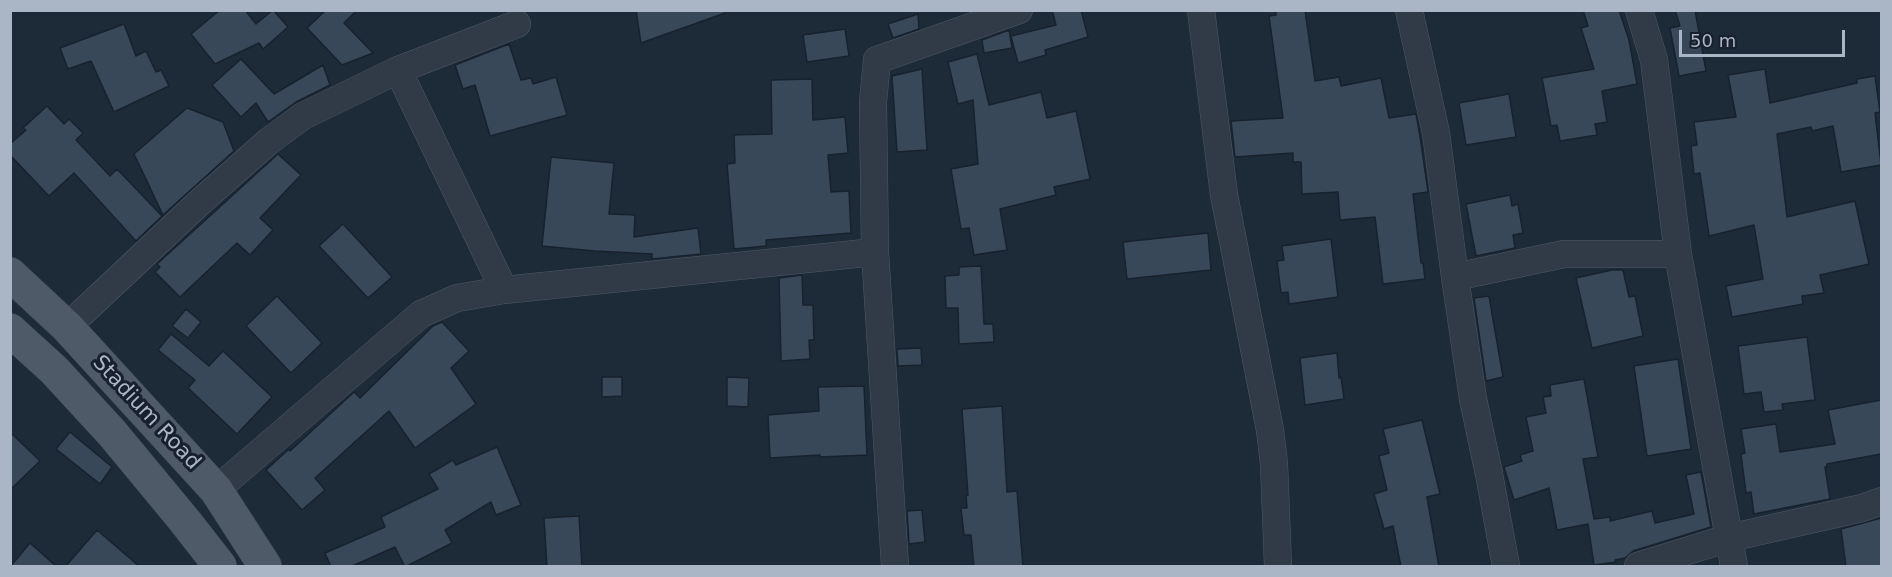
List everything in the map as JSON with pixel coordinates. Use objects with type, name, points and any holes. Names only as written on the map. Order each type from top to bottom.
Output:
[{"type":"main road","name":"Stadium Road","points":[[10,274],[67,327],[216,490],[265,567]]},
{"type":"main road","name":"Stadium Road","points":[[10,330],[54,370],[112,433],[220,567]]},
{"type":"street","points":[[895,567],[875,252],[873,102],[877,60],[1019,10]]},
{"type":"street","points":[[1201,10],[1224,195],[1270,430],[1274,464],[1278,567]]},
{"type":"street","points":[[1409,10],[1436,133],[1473,399],[1490,474],[1506,567]]},
{"type":"street","points":[[1639,10],[1654,60],[1678,254],[1734,567]]},
{"type":"street","points":[[67,327],[201,201],[269,141],[303,116],[398,70],[517,24]]},
{"type":"street","points":[[398,70],[504,290]]},
{"type":"street","points":[[216,490],[421,314],[458,298],[504,290],[875,252]]},
{"type":"street","points":[[1455,277],[1564,254],[1678,254]]},
{"type":"street","points":[[1638,567],[1729,538],[1862,508],[1881,501]]},
{"type":"building","points":[[220,10],[245,10],[256,24],[273,10],[288,27],[263,49],[259,43],[215,64],[191,34]]},
{"type":"building","points":[[326,10],[357,10],[344,23],[373,53],[342,65],[307,28]]},
{"type":"building","points":[[636,10],[724,10],[725,13],[641,43]]},
{"type":"building","points":[[1052,10],[1081,10],[1088,37],[1045,50],[1046,55],[1018,63],[1011,36],[1056,25]]},
{"type":"building","points":[[1276,10],[1305,10],[1315,81],[1339,77],[1341,86],[1381,78],[1389,118],[1416,114],[1428,192],[1413,194],[1425,279],[1383,284],[1375,217],[1340,220],[1338,192],[1302,194],[1301,162],[1293,162],[1293,153],[1235,157],[1231,121],[1283,118],[1269,16],[1276,15]]},
{"type":"building","points":[[1583,10],[1619,10],[1629,40],[1637,84],[1602,91],[1607,122],[1595,124],[1597,135],[1560,141],[1557,125],[1551,126],[1542,78],[1594,69],[1581,28],[1588,26]]},
{"type":"building","points":[[1675,10],[1695,10],[1706,71],[1679,76],[1670,28],[1680,26]]},
{"type":"building","points":[[918,14],[919,29],[893,38],[888,24]]},
{"type":"building","points":[[124,24],[136,56],[146,51],[156,72],[161,70],[169,86],[114,112],[91,61],[68,69],[60,48]]},
{"type":"building","points":[[845,29],[849,56],[807,62],[803,35]]},
{"type":"building","points":[[1009,30],[1012,48],[984,53],[982,40]]},
{"type":"building","points":[[509,44],[521,80],[531,78],[533,84],[556,77],[567,115],[490,136],[475,85],[463,89],[455,65]]},
{"type":"building","points":[[977,54],[989,105],[1041,92],[1047,118],[1076,111],[1090,179],[1054,187],[1056,195],[1000,209],[1007,250],[974,255],[969,228],[961,229],[951,169],[978,164],[973,100],[958,104],[948,62]]},
{"type":"building","points":[[241,59],[274,94],[323,65],[330,85],[296,102],[268,122],[256,103],[241,117],[212,85]]},
{"type":"building","points":[[922,69],[927,150],[897,152],[892,76]]},
{"type":"building","points":[[1765,69],[1770,103],[1857,83],[1857,79],[1875,76],[1880,112],[1875,113],[1881,165],[1841,172],[1833,126],[1812,131],[1811,127],[1777,134],[1787,217],[1855,201],[1869,264],[1820,275],[1824,293],[1802,296],[1803,304],[1732,317],[1726,286],[1763,279],[1754,225],[1709,236],[1700,173],[1694,174],[1691,146],[1697,145],[1694,122],[1736,117],[1728,75]]},
{"type":"building","points":[[812,79],[813,120],[845,117],[848,153],[828,155],[831,192],[849,191],[851,233],[766,240],[766,246],[734,249],[727,164],[735,163],[734,135],[772,134],[771,80]]},
{"type":"building","points":[[1509,94],[1516,137],[1466,145],[1459,103]]},
{"type":"building","points":[[47,106],[64,124],[69,119],[83,133],[76,140],[110,176],[117,169],[162,216],[136,241],[74,173],[49,196],[10,155],[10,144],[26,130],[23,128]]},
{"type":"building","points":[[187,108],[223,122],[234,151],[163,215],[134,154]]},
{"type":"building","points":[[278,154],[301,175],[260,218],[273,230],[250,255],[237,243],[180,297],[155,272],[160,267],[157,264]]},
{"type":"building","points":[[551,157],[614,163],[609,214],[635,215],[634,237],[698,228],[701,254],[652,259],[652,254],[542,246]]},
{"type":"building","points":[[1510,195],[1512,206],[1518,204],[1523,233],[1513,235],[1515,248],[1476,256],[1466,204]]},
{"type":"building","points":[[343,224],[392,277],[368,298],[319,246]]},
{"type":"building","points":[[1208,233],[1211,270],[1127,279],[1123,242]]},
{"type":"building","points":[[1331,239],[1338,297],[1289,304],[1288,292],[1281,293],[1277,261],[1284,260],[1282,246]]},
{"type":"building","points":[[981,266],[984,324],[993,324],[994,342],[959,344],[958,308],[946,308],[945,276],[959,275],[959,267]]},
{"type":"building","points":[[1612,270],[1623,270],[1629,297],[1635,296],[1643,336],[1592,348],[1576,278]]},
{"type":"building","points":[[802,275],[803,305],[813,305],[814,340],[809,340],[810,359],[781,361],[779,278]]},
{"type":"building","points":[[277,296],[322,343],[291,373],[246,326]]},
{"type":"building","points":[[1489,296],[1503,377],[1486,381],[1474,298]]},
{"type":"building","points":[[186,309],[201,322],[188,338],[172,326]]},
{"type":"building","points":[[442,322],[469,351],[451,368],[476,404],[415,448],[389,411],[315,478],[325,490],[302,510],[266,470],[354,392],[360,398],[433,326]]},
{"type":"building","points":[[171,334],[209,366],[223,351],[272,397],[237,434],[188,388],[195,380],[158,350]]},
{"type":"building","points":[[1807,337],[1815,400],[1782,404],[1783,410],[1764,412],[1761,392],[1744,394],[1738,346]]},
{"type":"building","points":[[921,348],[922,365],[898,366],[897,349]]},
{"type":"building","points":[[1337,353],[1344,399],[1305,405],[1300,358]]},
{"type":"building","points":[[1678,359],[1691,449],[1647,456],[1634,366]]},
{"type":"building","points":[[602,377],[622,377],[622,396],[602,397]]},
{"type":"building","points":[[727,377],[749,378],[748,407],[727,406]]},
{"type":"building","points":[[1584,379],[1598,457],[1583,459],[1594,519],[1610,517],[1610,521],[1652,511],[1655,523],[1694,514],[1686,475],[1701,472],[1711,527],[1633,551],[1625,558],[1615,560],[1616,562],[1594,565],[1588,524],[1557,530],[1549,488],[1514,500],[1504,467],[1522,461],[1520,455],[1533,451],[1526,417],[1546,413],[1543,397],[1551,396],[1550,385]]},
{"type":"building","points":[[864,386],[867,455],[770,458],[768,415],[819,411],[818,387]]},
{"type":"building","points":[[1881,400],[1881,454],[1827,464],[1825,467],[1830,499],[1754,514],[1751,492],[1746,493],[1741,454],[1745,453],[1741,429],[1776,424],[1780,452],[1835,444],[1828,410]]},
{"type":"building","points":[[1002,406],[1007,492],[1017,491],[1023,567],[974,567],[971,535],[964,535],[961,508],[967,508],[966,496],[968,495],[962,409]]},
{"type":"building","points":[[1422,420],[1440,494],[1427,497],[1439,567],[1401,567],[1393,526],[1384,529],[1374,494],[1387,490],[1379,456],[1389,453],[1383,429]]},
{"type":"building","points":[[10,432],[40,461],[10,490]]},
{"type":"building","points":[[70,432],[112,467],[100,484],[56,449]]},
{"type":"building","points":[[497,447],[521,505],[496,515],[491,502],[445,530],[452,543],[405,567],[395,547],[350,567],[331,567],[325,553],[385,527],[381,517],[438,489],[429,474],[453,460],[456,465]]},
{"type":"building","points":[[922,510],[925,542],[909,544],[907,511]]},
{"type":"building","points":[[579,516],[582,567],[547,567],[544,518]]},
{"type":"building","points":[[1881,518],[1881,567],[1846,567],[1841,529]]},
{"type":"building","points":[[97,530],[140,567],[65,567]]},
{"type":"building","points":[[30,543],[57,567],[10,567]]}]
